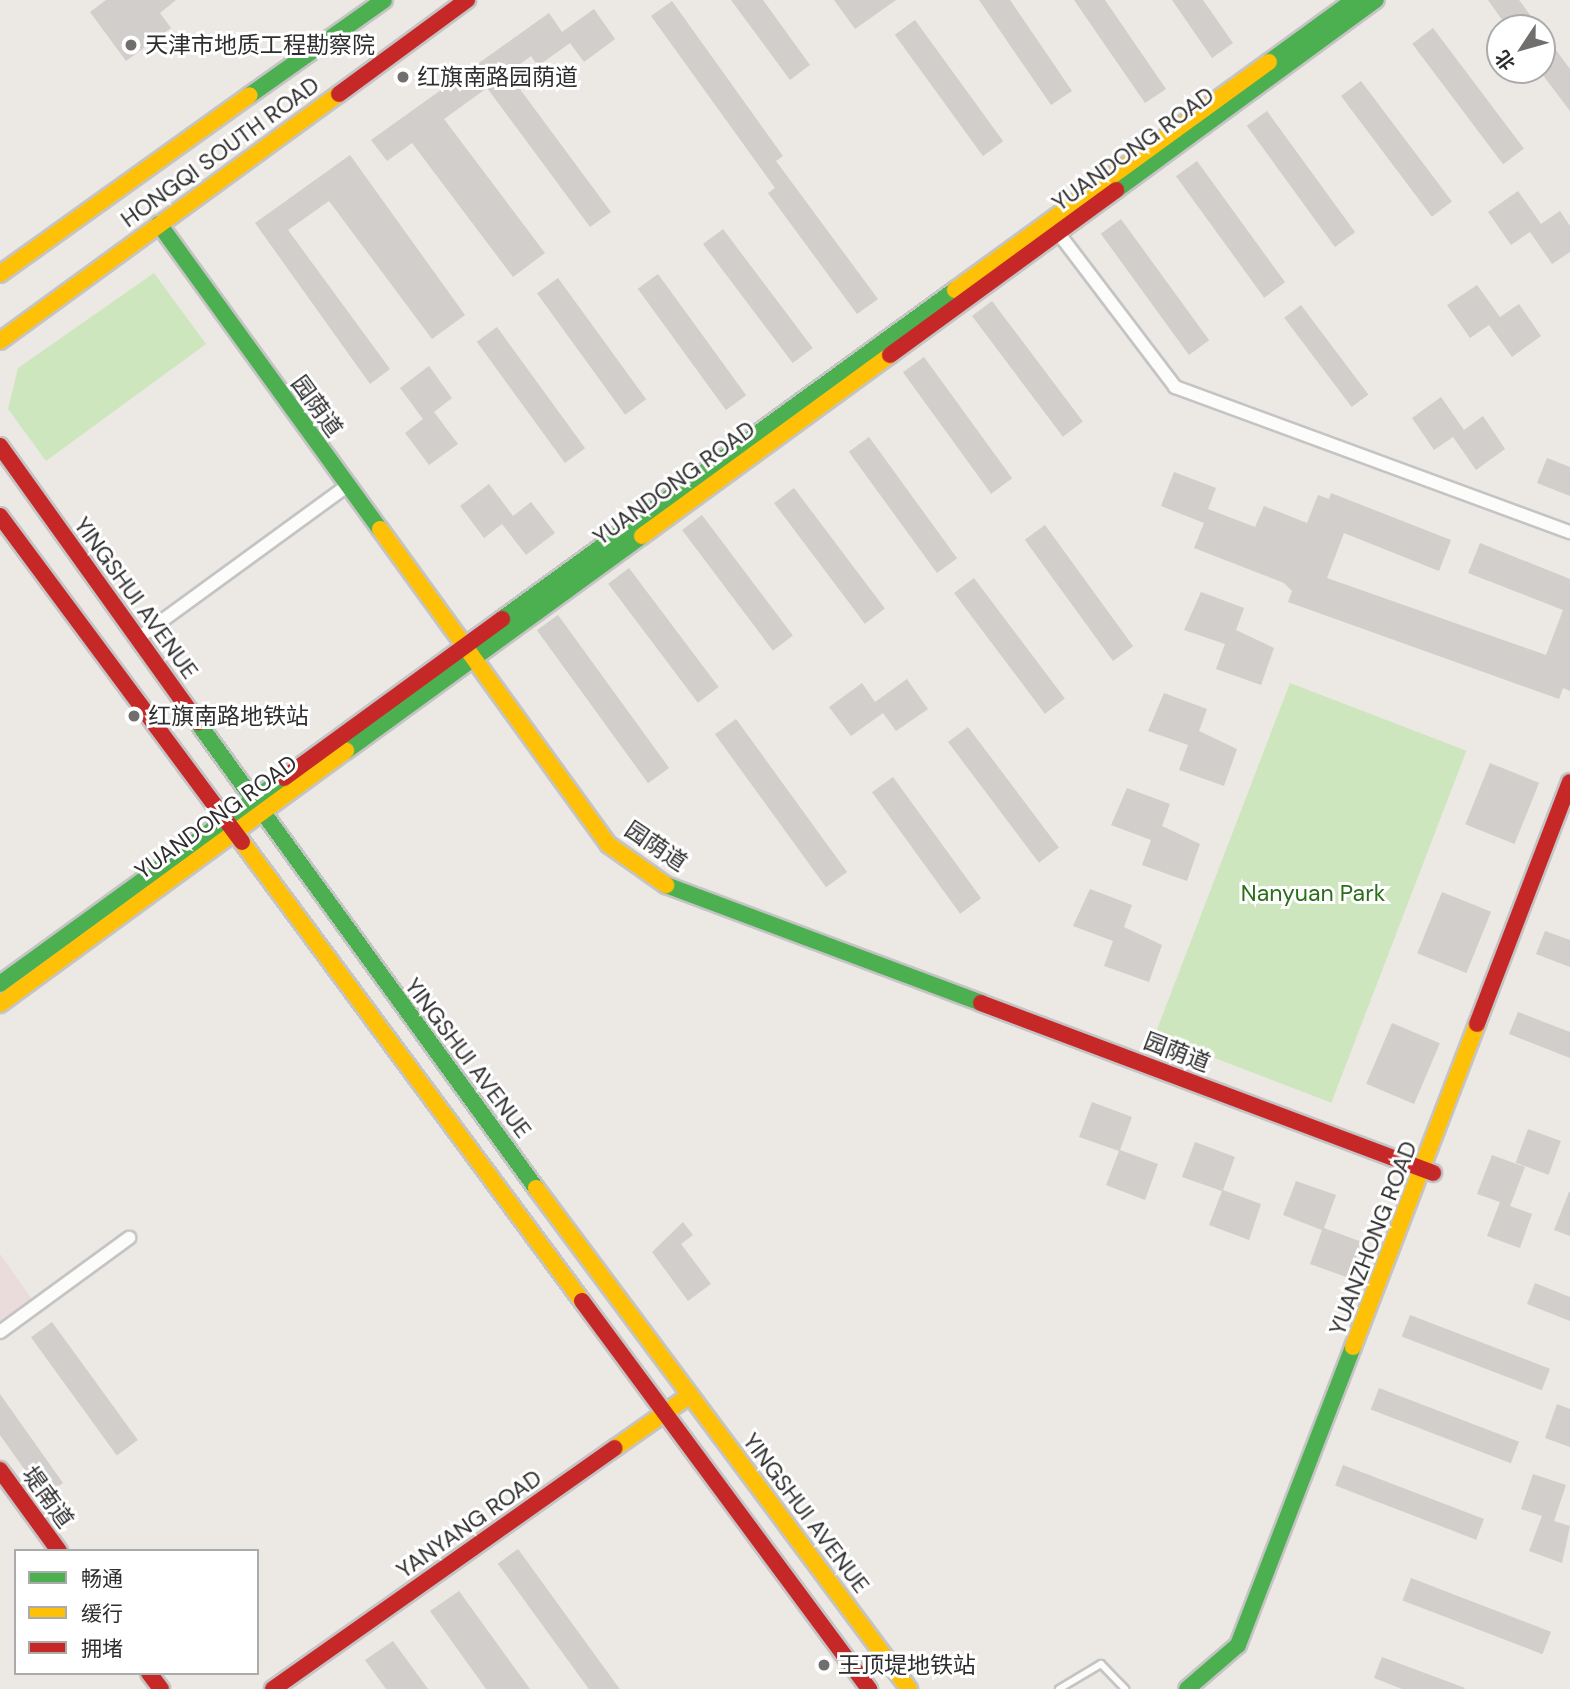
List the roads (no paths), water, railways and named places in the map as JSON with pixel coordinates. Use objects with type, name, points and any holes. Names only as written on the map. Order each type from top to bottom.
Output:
[{"type":"street","name":"HONGQI SOUTH ROAD","points":[[0,274],[384,0]]},
{"type":"street","name":"HONGQI SOUTH ROAD","points":[[0,341],[467,0]]},
{"type":"street","name":"YUANDONG ROAD","points":[[1053,227],[1354,0]]},
{"type":"street","name":"YUANDONG ROAD","points":[[0,1004],[227,828],[468,651],[1053,227],[1376,0]]},
{"type":"street","name":"园荫道","points":[[159,224],[609,845],[666,885],[1428,1171]]},
{"type":"street","points":[[1053,227],[1175,387],[1570,532]]},
{"type":"street","name":"YINGSHUI AVENUE","points":[[0,446],[258,805],[909,1689]]},
{"type":"street","points":[[137,639],[347,486]]},
{"type":"street","points":[[0,516],[227,828],[869,1689]]},
{"type":"street","name":"YUANZHONG ROAD","points":[[1207,1689],[1245,1648],[1428,1171],[1570,782]]},
{"type":"street","name":"YUANZHONG ROAD","points":[[1187,1689],[1238,1645],[1570,813]]},
{"type":"street","name":"YUANDONG ROAD","points":[[0,984],[227,828]]},
{"type":"street","points":[[0,1332],[129,1238]]},
{"type":"street","name":"YANYANG ROAD","points":[[273,1689],[690,1395]]},
{"type":"street","name":"堤南道","points":[[0,1470],[58,1549]]},
{"type":"lane","points":[[1059,1689],[1101,1664],[1125,1689]]},
{"type":"place","name":"天津市地质工程勘察院","points":[[131,45]]},
{"type":"place","name":"红旗南路园荫道","points":[[403,77]]},
{"type":"place","name":"红旗南路地铁站","points":[[134,716]]},
{"type":"place","name":"王顶堤地铁站","points":[[824,1665]]},
{"type":"park label","name":"Nanyuan Park","points":[[1313,893]]}]
